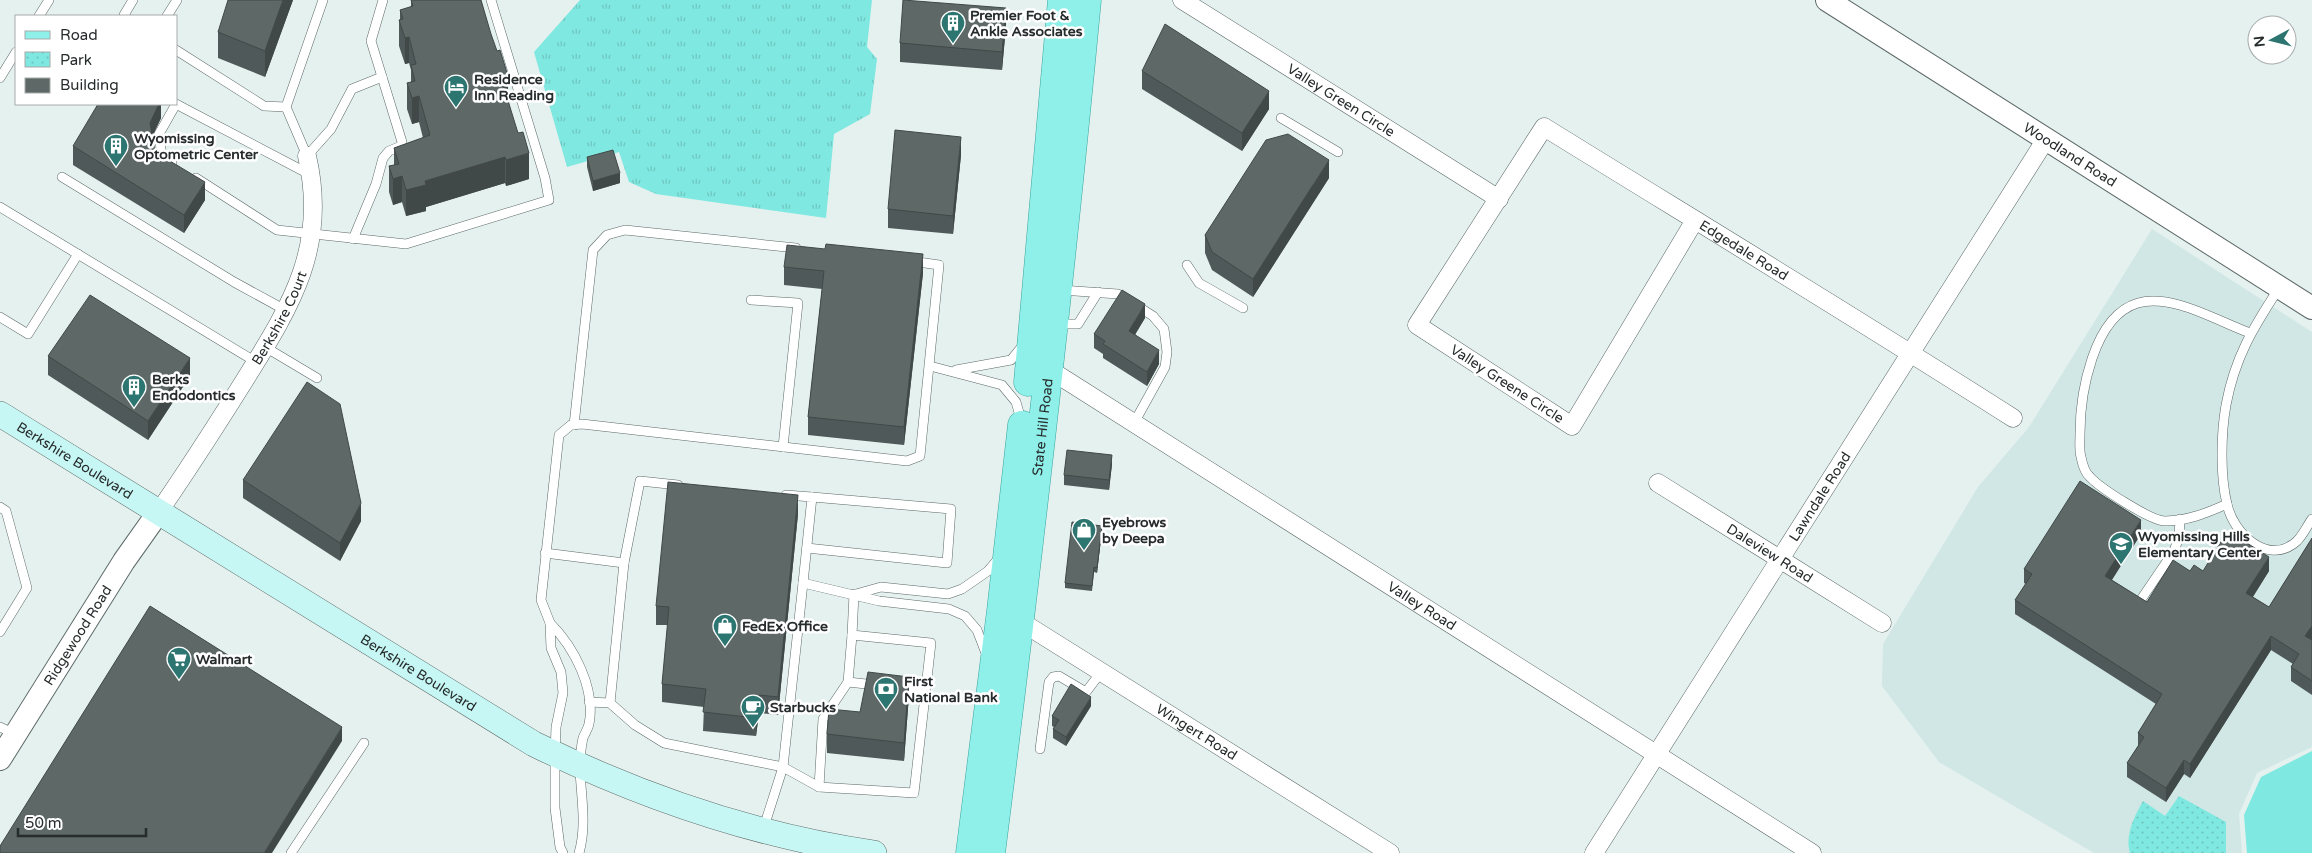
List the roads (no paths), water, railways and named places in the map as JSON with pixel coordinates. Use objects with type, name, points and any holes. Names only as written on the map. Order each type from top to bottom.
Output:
[{"type":"main road","name":"State Hill Road","points":[[991,853],[1011,615],[1042,329],[1062,0]]},
{"type":"main road","name":"State Hill Road","points":[[1042,329],[1056,290],[1087,0]]},
{"type":"main road","name":"State Hill Road","points":[[970,853],[993,672],[1011,615],[1008,546],[1022,423],[1038,367]]},
{"type":"main road","name":"Berkshire Boulevard","points":[[0,414],[477,710],[580,767],[668,800],[763,830],[874,853]]},
{"type":"street","name":"Valley Green Circle","points":[[1182,0],[1499,198]]},
{"type":"street","name":"Woodland Road","points":[[1827,0],[2312,308]]},
{"type":"street","name":"Edgedale Road","points":[[1499,198],[1544,128],[1910,352],[2013,418]]},
{"type":"street","name":"Lawndale Road","points":[[1594,853],[2046,139]]},
{"type":"street","name":"Berkshire Court","points":[[158,513],[266,347],[287,311],[300,283],[310,234],[313,205],[312,175],[307,156]]},
{"type":"street","name":"Valley Greene Circle","points":[[1499,198],[1417,325],[1572,426],[1695,220]]},
{"type":"street","name":"Valley Road","points":[[1038,367],[1134,423],[1812,853]]},
{"type":"street","name":"Daleview Road","points":[[1658,484],[1882,623]]},
{"type":"street","name":"Ridgewood Road","points":[[1,756],[8,731],[158,513]]},
{"type":"street","name":"Wingert Road","points":[[1011,615],[1390,853]]},
{"type":"lane","points":[[40,15],[49,0]]},
{"type":"lane","points":[[124,15],[133,0]]},
{"type":"lane","points":[[168,15],[177,0]]},
{"type":"lane","points":[[323,0],[286,107],[307,156],[330,128],[352,89],[382,77]]},
{"type":"lane","points":[[353,239],[376,184],[385,154],[400,146],[402,142],[371,36],[383,0]]},
{"type":"lane","points":[[187,172],[277,230],[411,244],[549,200],[548,190],[491,0]]},
{"type":"lane","points":[[178,51],[264,106],[286,107]]},
{"type":"lane","points":[[0,78],[15,54]]},
{"type":"lane","points":[[175,105],[160,134],[162,157],[179,167]]},
{"type":"lane","points":[[178,105],[312,175]]},
{"type":"lane","points":[[1281,118],[1338,152]]},
{"type":"lane","points":[[62,176],[234,282],[287,311]]},
{"type":"lane","points":[[0,207],[256,362]]},
{"type":"lane","points":[[574,425],[593,250],[607,235],[625,230],[807,249]]},
{"type":"lane","points":[[0,317],[28,334],[78,254]]},
{"type":"lane","points":[[563,853],[560,847],[555,808],[555,754],[556,728],[563,693],[561,672],[551,648],[550,624],[541,600],[559,435],[574,425],[582,424],[907,461],[920,456],[939,265],[902,260]]},
{"type":"lane","points":[[1187,265],[1199,283],[1243,308]]},
{"type":"lane","points":[[2279,287],[2250,333],[2235,366],[2226,406],[2223,447],[2227,504],[2240,532],[2252,544],[2267,550],[2284,548],[2296,541],[2312,519]]},
{"type":"lane","points":[[1056,290],[1118,294],[1153,316],[1164,329],[1167,352],[1165,367],[1134,423]]},
{"type":"lane","points":[[953,371],[1011,360],[1042,329],[1078,324],[1098,292]]},
{"type":"lane","points":[[751,300],[798,303],[783,447]]},
{"type":"lane","points":[[2227,504],[2205,514],[2163,521],[2149,517],[2088,476],[2080,455],[2080,426],[2084,383],[2101,338],[2120,311],[2139,302],[2156,301],[2179,306],[2207,315],[2250,333]]},
{"type":"lane","points":[[266,347],[317,378]]},
{"type":"lane","points":[[930,366],[1002,385],[1016,402],[1022,423]]},
{"type":"lane","points":[[610,703],[624,563],[640,481],[688,486]]},
{"type":"lane","points":[[774,494],[951,509],[947,563],[807,548]]},
{"type":"lane","points":[[763,830],[783,766],[812,497]]},
{"type":"lane","points":[[0,507],[6,511],[27,588],[0,632]]},
{"type":"lane","points":[[2140,602],[2174,551],[2179,537],[2180,519]]},
{"type":"lane","points":[[854,594],[881,587],[948,594],[962,590],[988,571],[1008,546]]},
{"type":"lane","points":[[545,553],[624,563]]},
{"type":"lane","points":[[803,583],[880,601],[949,609],[965,616],[977,630],[993,672]]},
{"type":"lane","points":[[819,787],[823,719],[848,682],[854,594]]},
{"type":"lane","points":[[550,624],[565,638],[585,678],[589,702],[589,724],[583,740],[580,767],[583,815],[579,853]]},
{"type":"lane","points":[[589,702],[610,703],[635,725],[664,744],[783,766],[819,787],[914,793],[931,643],[852,635]]},
{"type":"lane","points":[[1040,749],[1048,682],[1053,677],[1060,676],[1086,692],[1102,671]]},
{"type":"lane","points":[[848,682],[926,691]]},
{"type":"lane","points":[[291,853],[364,743]]},
{"type":"place","name":"Premier Foot & Ankle Associates","points":[[953,44]]},
{"type":"place","name":"Residence Inn Reading","points":[[456,108]]},
{"type":"place","name":"Wyomissing Optometric Center","points":[[116,167]]},
{"type":"place","name":"Berks Endodontics","points":[[134,408]]},
{"type":"place","name":"Eyebrows by Deepa","points":[[1084,551]]},
{"type":"place","name":"Wyomissing Hills Elementary Center","points":[[2121,565]]},
{"type":"place","name":"FedEx Office","points":[[725,647]]},
{"type":"place","name":"Walmart","points":[[179,680]]},
{"type":"place","name":"First National Bank","points":[[886,710]]},
{"type":"place","name":"Starbucks","points":[[753,728]]}]
